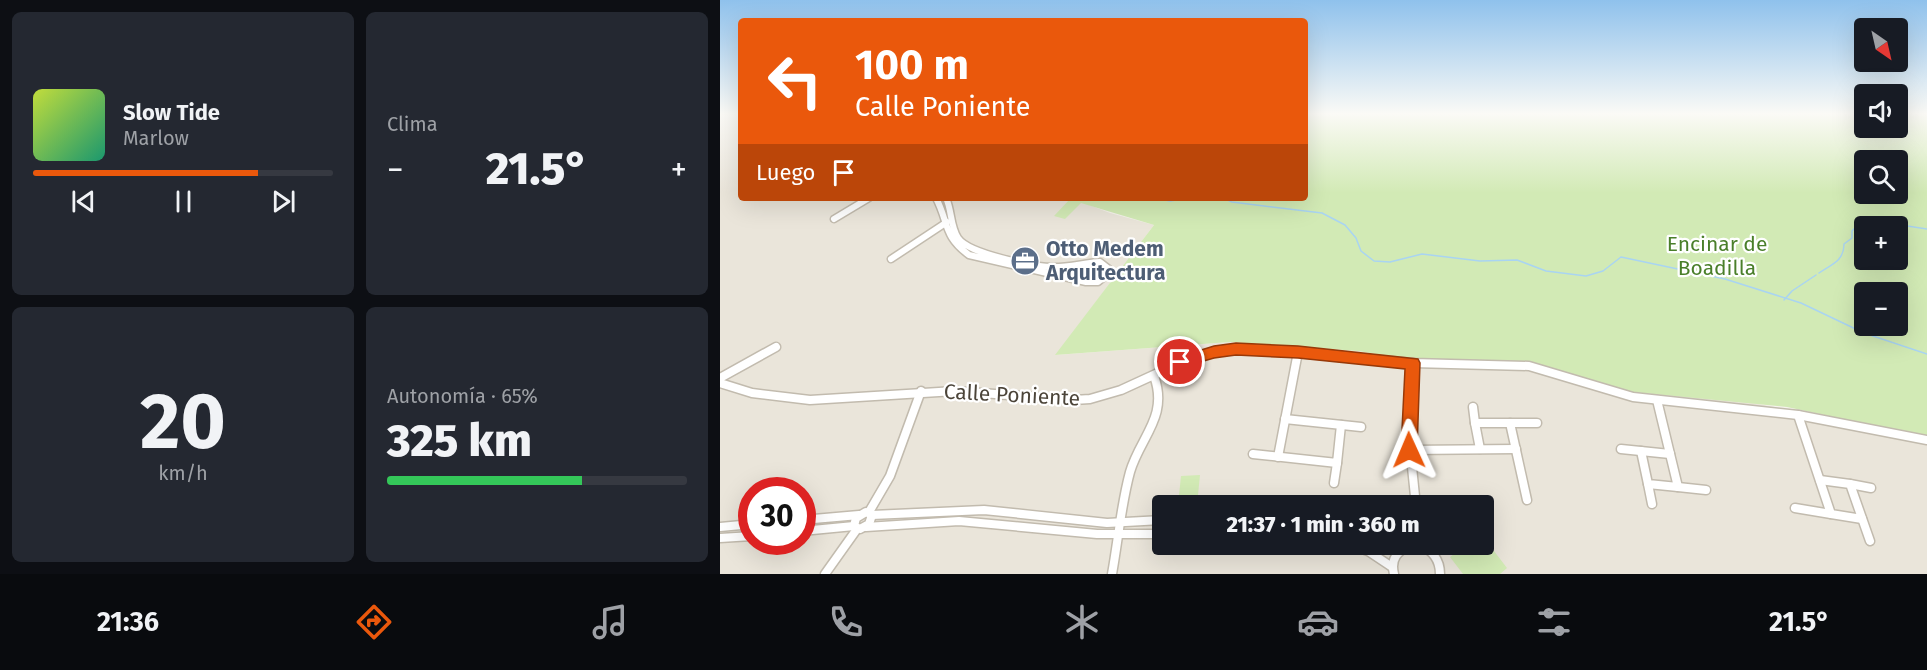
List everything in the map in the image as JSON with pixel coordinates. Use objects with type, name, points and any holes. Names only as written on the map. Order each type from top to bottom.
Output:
[{"type":"street","points":[[834,219],[863,201]]},
{"type":"street","points":[[938,201],[943,210],[943,224],[948,238],[956,247],[969,255],[1086,282],[1098,282],[1109,273],[1109,269],[1100,262],[1048,267],[972,249],[961,242],[955,233],[947,201]]},
{"type":"street","points":[[891,259],[952,220]]},
{"type":"street","points":[[720,378],[776,347]]},
{"type":"street","name":"Calle Poniente","points":[[720,383],[765,398],[791,401],[821,401],[921,391],[956,391],[1074,400],[1106,395],[1154,376],[1180,362],[1214,352],[1236,349],[1298,352],[1413,363],[1529,366],[1633,397],[1798,415],[1927,440]]},
{"type":"street","points":[[1278,457],[1298,352]]},
{"type":"street","points":[[1413,363],[1409,450],[1415,495]]},
{"type":"street","points":[[1112,574],[1130,471],[1157,416],[1158,387],[1154,376]]},
{"type":"street","points":[[859,527],[854,520],[867,514],[890,476],[921,391]]},
{"type":"street","points":[[1657,400],[1678,487]]},
{"type":"street","points":[[1473,407],[1480,449]]},
{"type":"street","points":[[1798,415],[1831,514]]},
{"type":"street","points":[[1285,419],[1360,427]]},
{"type":"street","points":[[1475,423],[1537,423]]},
{"type":"street","points":[[1510,423],[1527,500]]},
{"type":"street","points":[[1334,483],[1341,425]]},
{"type":"street","points":[[1409,450],[1516,448]]},
{"type":"street","points":[[1621,449],[1670,454]]},
{"type":"street","points":[[1641,451],[1652,504]]},
{"type":"street","points":[[1253,454],[1337,463]]},
{"type":"street","points":[[1820,480],[1871,488]]},
{"type":"street","points":[[1648,484],[1706,490]]},
{"type":"street","points":[[1850,484],[1870,541]]},
{"type":"street","points":[[1795,508],[1862,519]]},
{"type":"street","points":[[816,519],[867,514],[984,510],[1120,524],[1152,521]]},
{"type":"street","points":[[825,574],[859,527],[871,521],[867,514]]},
{"type":"street","points":[[816,530],[939,521],[987,522],[1117,537],[1152,535]]},
{"type":"street","points":[[720,527],[738,525]]},
{"type":"street","points":[[720,538],[738,537]]},
{"type":"street","points":[[1373,555],[1393,570],[1398,555]]},
{"type":"street","points":[[1435,555],[1440,574]]},
{"type":"shaded area","points":[[720,140],[738,140],[738,201],[1079,201],[1110,213],[1154,225],[1056,355],[1230,342],[1358,351],[1400,358],[1528,362],[1927,435],[1927,574],[720,574]]},
{"type":"green space","name":"Encinar de Boadilla","points":[[1308,140],[1927,140],[1927,437],[1787,407],[1623,391],[1528,362],[1400,358],[1358,351],[1230,342],[1055,355],[1154,225],[1081,203],[1065,219],[1054,216],[1068,201],[1308,201]]},
{"type":"green space","points":[[1200,475],[1198,495],[1179,495],[1181,476]]},
{"type":"green space","points":[[1494,551],[1507,568],[1500,574],[1463,574],[1450,557],[1453,555],[1494,555]]},
{"type":"waterway","points":[[1230,201],[1322,213],[1345,225],[1356,238],[1361,251],[1374,261],[1390,262],[1422,254],[1480,261],[1517,260],[1546,271],[1586,276],[1603,271],[1621,257],[1725,279],[1786,298]]},
{"type":"waterway","points":[[1819,273],[1840,258],[1844,244],[1852,238],[1852,231],[1860,223],[1868,220],[1927,229]]},
{"type":"waterway","points":[[1786,298],[1792,291],[1816,275]]},
{"type":"waterway","points":[[1786,298],[1801,303],[1864,333],[1927,354]]},
{"type":"place","name":"Otto Medem Arquitectura","points":[[1025,261]]},
{"type":"route","points":[[1180,362],[1195,356],[1236,349],[1298,352],[1413,363],[1408,428],[1409,450]]}]
